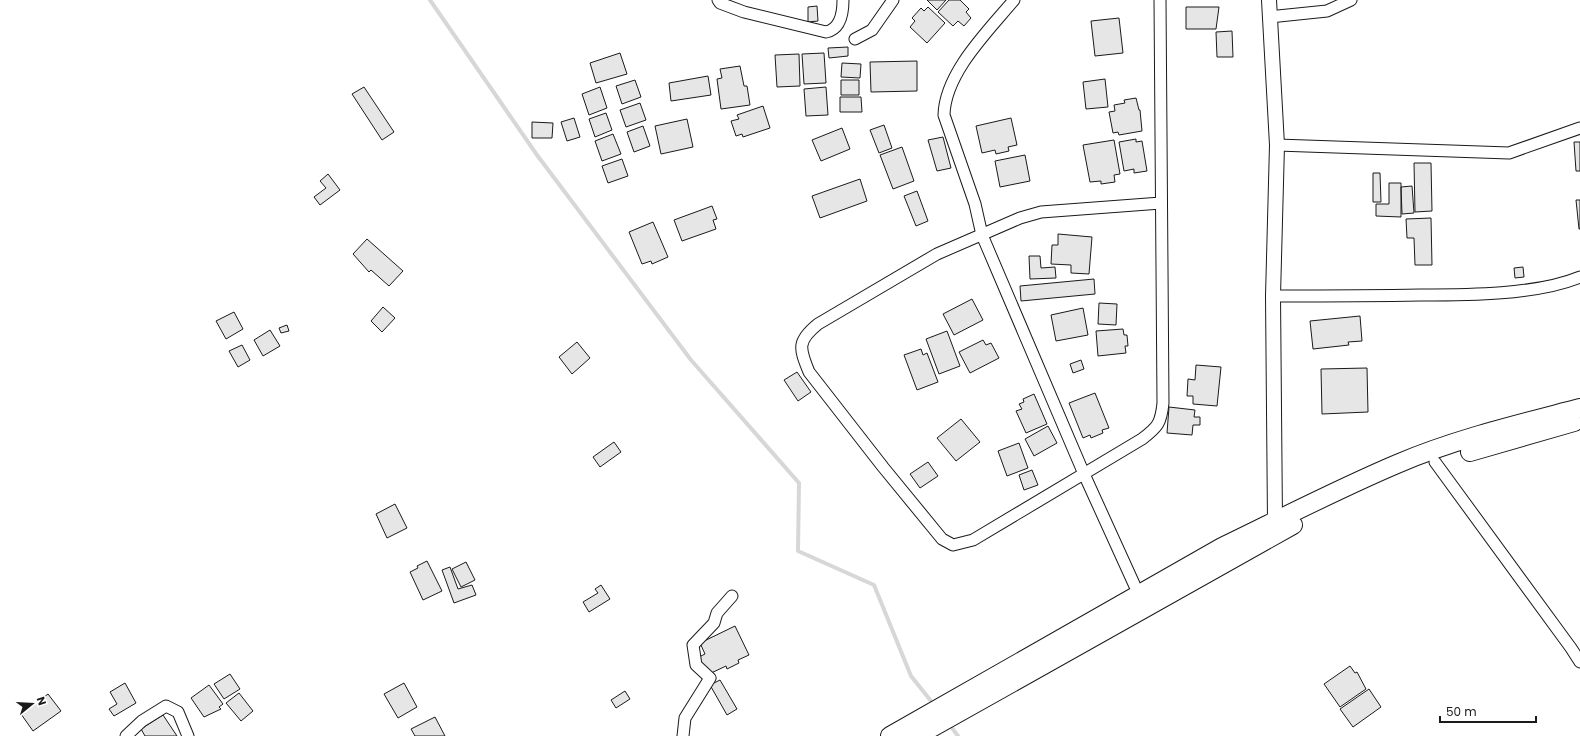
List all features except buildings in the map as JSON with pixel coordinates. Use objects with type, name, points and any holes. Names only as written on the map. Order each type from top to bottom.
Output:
[{"type":"main road","points":[[890,736],[1222,547],[1397,463],[1509,427],[1580,408]]},
{"type":"main road","points":[[917,736],[1224,562],[1314,514],[1396,476],[1435,462],[1580,421]]},
{"type":"street","points":[[718,0],[720,3],[744,12],[826,32],[832,31],[837,27],[843,11],[843,0]]},
{"type":"street","points":[[855,39],[872,30],[894,0]]},
{"type":"street","points":[[1014,0],[972,50],[948,90],[944,102],[944,115],[975,204],[982,235],[1084,474],[1139,595]]},
{"type":"street","points":[[1160,0],[1163,403],[1161,418],[1156,428],[1142,439],[973,540],[953,545],[942,539],[882,467],[809,372],[801,345],[806,333],[818,324],[937,254],[1020,218],[1041,212],[1161,203]]},
{"type":"street","points":[[1269,0],[1277,145],[1273,296],[1275,521]]},
{"type":"street","points":[[1269,17],[1327,11],[1351,0]]},
{"type":"street","points":[[1277,145],[1510,153],[1580,128]]},
{"type":"street","points":[[1273,296],[1467,295],[1539,288],[1568,282],[1580,277]]},
{"type":"street","points":[[1435,462],[1580,662]]},
{"type":"street","points":[[683,736],[685,718],[710,678],[696,665],[693,645],[714,623],[717,613],[732,596]]},
{"type":"street","points":[[126,736],[142,721],[166,706],[178,712],[188,736]]},
{"type":"waterway","points":[[430,0],[537,155],[691,360],[799,483],[798,551],[874,585],[911,676],[935,706]]},
{"type":"waterway","points":[[949,724],[958,736]]}]
